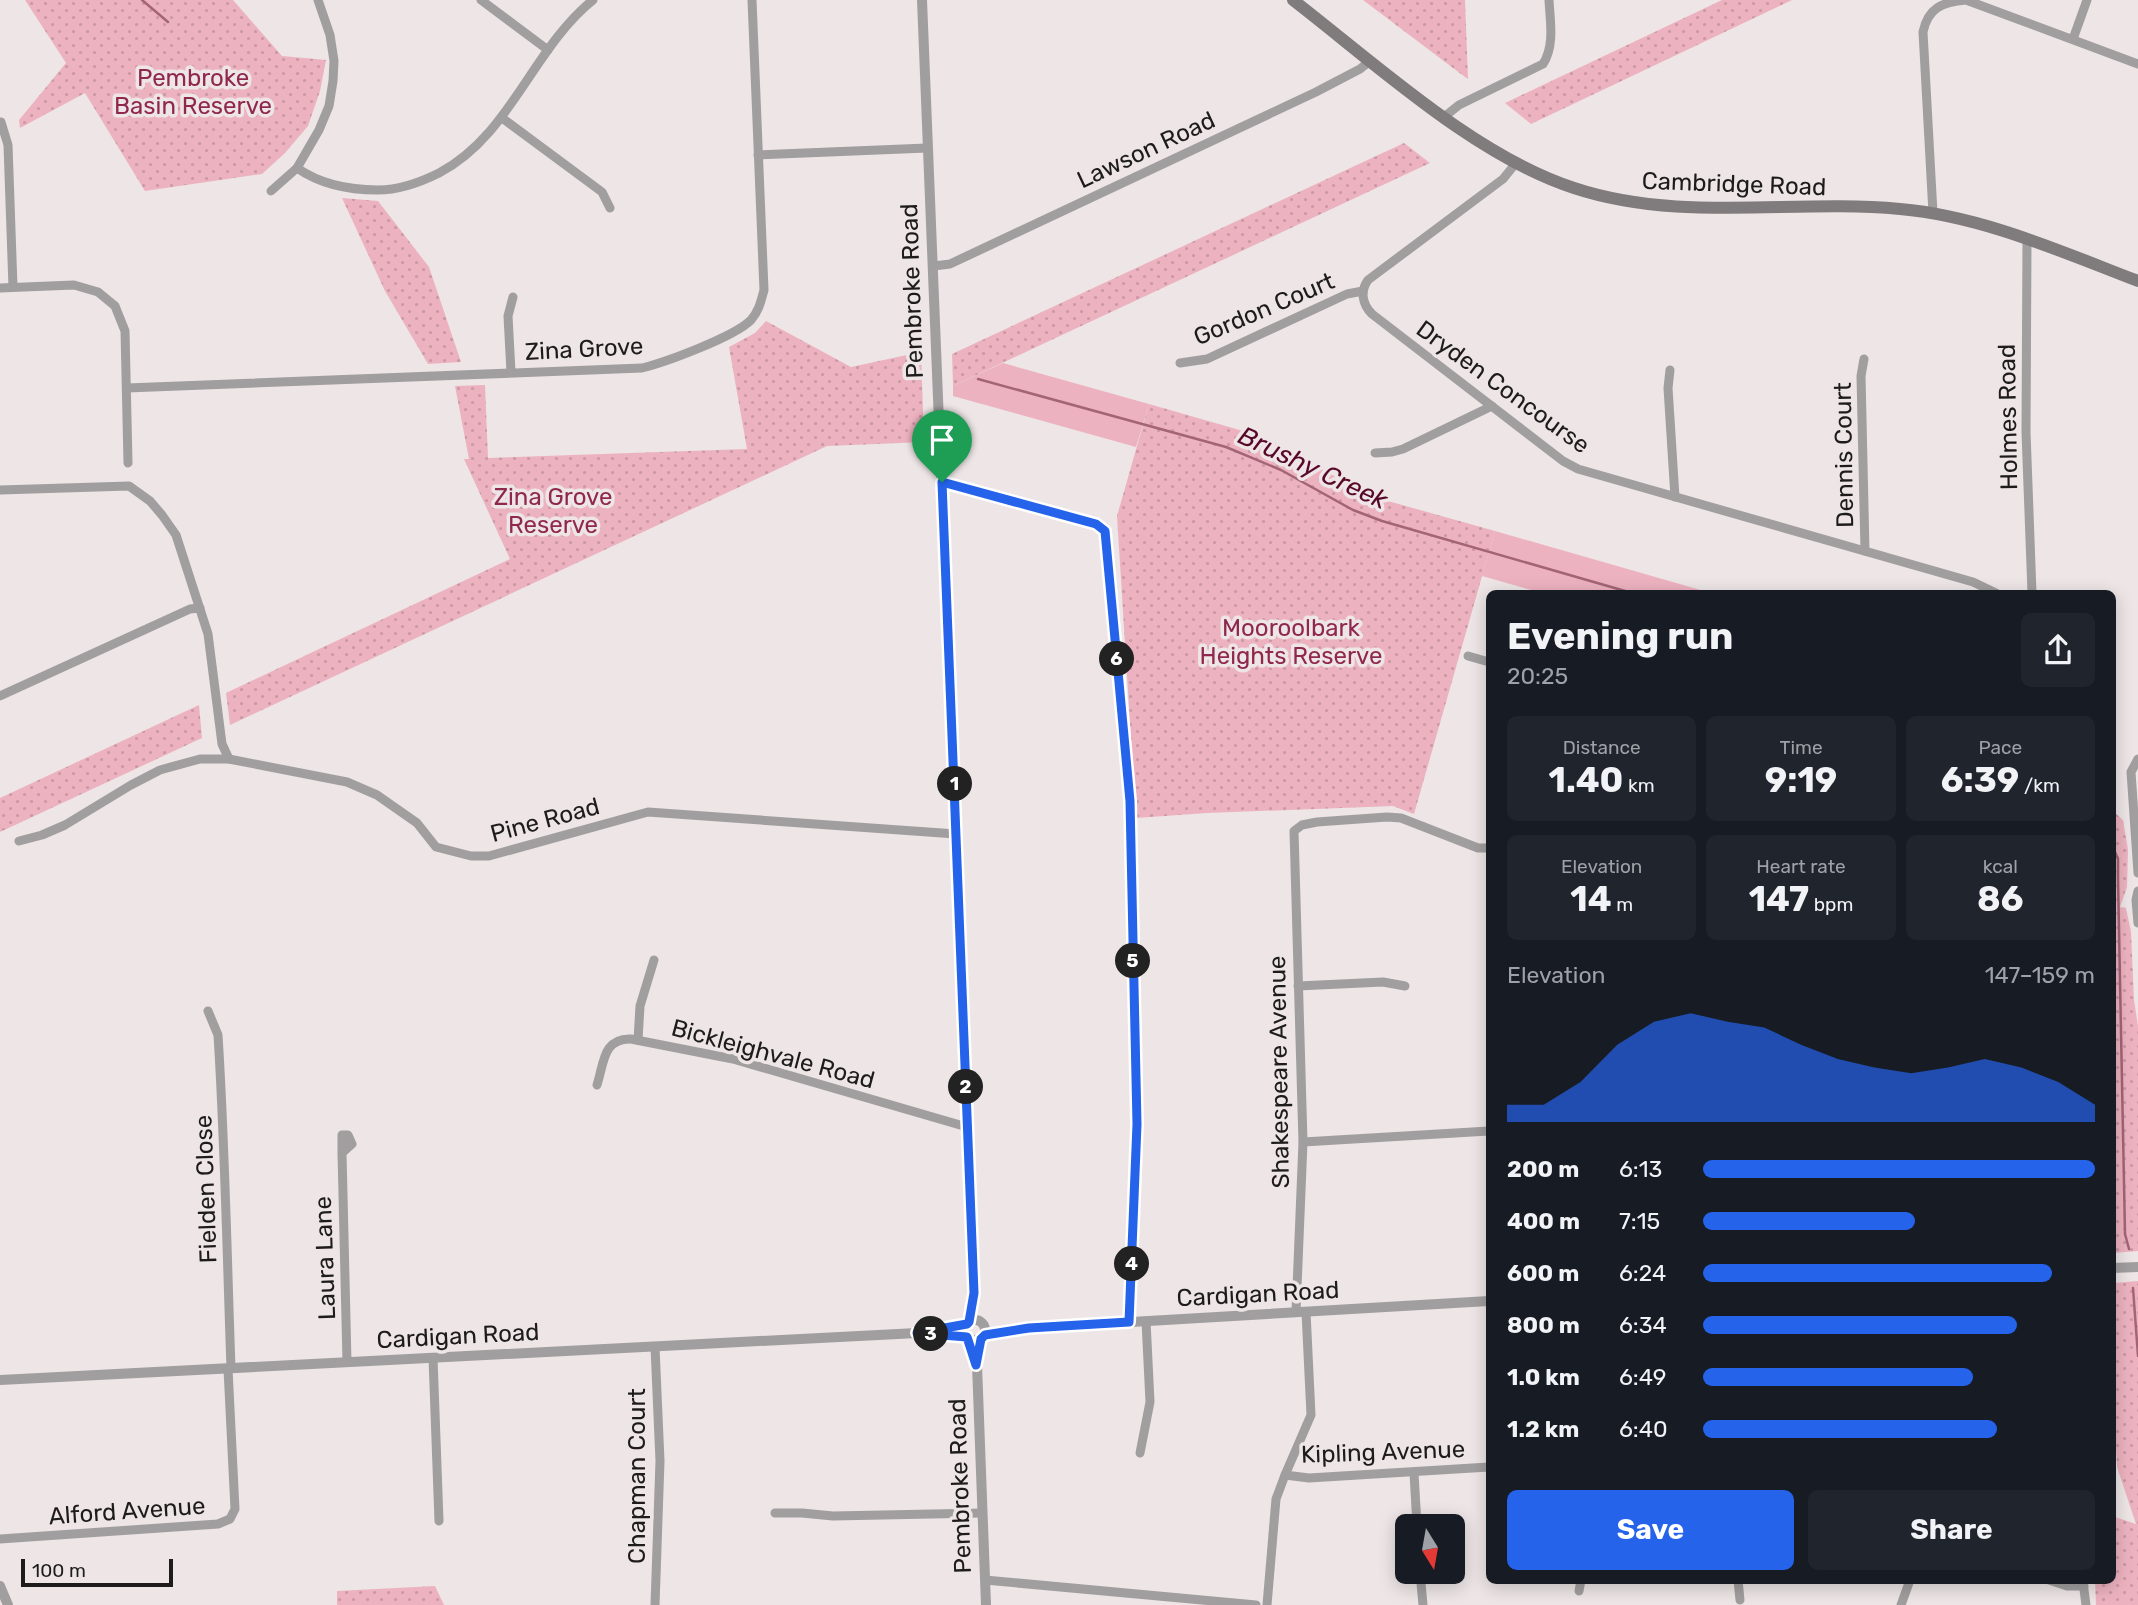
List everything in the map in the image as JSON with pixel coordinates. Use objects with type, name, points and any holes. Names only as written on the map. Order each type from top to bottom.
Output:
[{"type":"main road","name":"Cambridge Road","points":[[1293,0],[1444,117],[1516,163],[1556,182],[1587,192],[1661,206],[1864,208],[1933,213],[2027,239],[2138,281]]},
{"type":"street","points":[[271,191],[297,168],[319,130],[329,106],[333,81],[330,36],[318,0]]},
{"type":"street","points":[[481,0],[548,50]]},
{"type":"street","points":[[297,168],[319,180],[361,190],[388,190],[422,181],[456,164],[502,118],[548,50],[579,11],[593,0]]},
{"type":"street","name":"Zina Grove","points":[[127,388],[642,368],[659,364],[721,337],[752,319],[764,290],[752,0]]},
{"type":"street","name":"Pembroke Road","points":[[922,0],[967,1127],[978,1333],[976,1365],[986,1605]]},
{"type":"street","points":[[1444,117],[1459,105],[1543,64],[1548,57],[1551,43],[1549,0]]},
{"type":"street","points":[[2073,39],[2087,0]]},
{"type":"street","points":[[1933,213],[1924,43],[1926,20],[1935,9],[1949,2],[1966,1],[2138,64]]},
{"type":"street","name":"Lawson Road","points":[[934,266],[950,264],[1279,109],[1360,69],[1370,61]]},
{"type":"street","points":[[502,118],[602,192],[610,208]]},
{"type":"street","points":[[1,122],[8,145],[13,287]]},
{"type":"street","points":[[758,155],[926,148]]},
{"type":"street","points":[[1363,291],[1372,276],[1503,179],[1516,163]]},
{"type":"street","name":"Holmes Road","points":[[2027,239],[2026,432],[2032,590]]},
{"type":"street","points":[[0,288],[74,285],[88,288],[109,299],[115,306],[125,331],[128,463]]},
{"type":"street","name":"Gordon Court","points":[[1181,363],[1207,359],[1347,294],[1363,291]]},
{"type":"street","name":"Dryden Concourse","points":[[1363,291],[1364,303],[1372,314],[1570,465],[1973,582],[1990,590]]},
{"type":"street","points":[[511,372],[508,316],[513,297]]},
{"type":"street","name":"Dennis Court","points":[[1864,359],[1861,376],[1865,551]]},
{"type":"street","points":[[1670,370],[1668,388],[1675,497]]},
{"type":"street","points":[[1375,453],[1403,449],[1492,406]]},
{"type":"street","points":[[942,482],[1096,524],[1105,531],[1130,801],[1137,1124],[1129,1322]]},
{"type":"street","points":[[0,489],[129,486],[150,501],[176,535],[208,634],[222,744],[229,759]]},
{"type":"street","points":[[0,696],[190,609],[200,608]]},
{"type":"street","points":[[1468,656],[1486,661]]},
{"type":"street","name":"Pine Road","points":[[19,841],[65,825],[160,770],[200,759],[229,759],[347,782],[377,795],[417,823],[436,847],[471,856],[489,856],[648,813],[957,834]]},
{"type":"street","points":[[2138,759],[2131,772],[2138,873]]},
{"type":"street","name":"Shakespeare Avenue","points":[[1285,1475],[1311,1415],[1301,1312],[1303,1142],[1294,831],[1302,825],[1317,822],[1401,818],[1478,848],[1486,848]]},
{"type":"street","points":[[2138,891],[2138,923]]},
{"type":"street","points":[[638,1040],[640,1006],[654,960]]},
{"type":"street","points":[[1298,986],[1383,982],[1405,986]]},
{"type":"street","name":"Fielden Close","points":[[208,1011],[218,1035],[230,1304],[229,1368]]},
{"type":"street","name":"Bickleighvale Road","points":[[597,1085],[609,1046],[621,1039],[638,1040],[733,1059],[967,1127]]},
{"type":"street","points":[[1303,1142],[1486,1131]]},
{"type":"street","name":"Laura Lane","points":[[342,1153],[347,1362]]},
{"type":"street","points":[[2116,1268],[2138,1267]]},
{"type":"street","name":"Pembroke Road","points":[[968,1323],[974,1293]]},
{"type":"street","name":"Cardigan Road","points":[[0,1380],[917,1333],[978,1333],[1486,1301]]},
{"type":"street","name":"Cardigan Road","points":[[917,1333],[976,1320],[978,1333]]},
{"type":"street","points":[[1140,1453],[1150,1402],[1146,1321]]},
{"type":"street","name":"Chapman Court","points":[[655,1347],[660,1461],[655,1605]]},
{"type":"street","points":[[433,1358],[439,1521]]},
{"type":"street","name":"Alford Avenue","points":[[0,1539],[218,1524],[230,1519],[235,1508],[229,1368]]},
{"type":"street","name":"Kipling Avenue","points":[[1267,1605],[1276,1499],[1285,1475],[1309,1478],[1486,1467]]},
{"type":"street","points":[[1413,1473],[1416,1514]]},
{"type":"street","points":[[775,1513],[834,1516],[982,1513]]},
{"type":"street","points":[[985,1580],[1256,1605]]},
{"type":"street","points":[[1421,1584],[1423,1605]]},
{"type":"street","points":[[1579,1591],[1580,1584]]},
{"type":"street","points":[[1738,1584],[1740,1600]]},
{"type":"street","points":[[1901,1605],[1909,1584]]},
{"type":"street","points":[[2083,1584],[2086,1605]]},
{"type":"street","points":[[0,1586],[8,1605]]},
{"type":"green space","name":"Pembroke Basin Reserve","points":[[25,0],[233,0],[282,56],[326,60],[320,91],[308,126],[262,174],[145,191],[85,93],[20,128],[19,120],[66,63]]},
{"type":"green space","points":[[1363,0],[1465,0],[1468,79],[1465,77]]},
{"type":"green space","points":[[1722,0],[1792,0],[1531,124],[1505,103]]},
{"type":"green space","points":[[1404,143],[1430,163],[953,386],[952,354]]},
{"type":"green space","points":[[342,198],[378,201],[429,267],[461,362],[428,364],[385,291]]},
{"type":"green space","name":"Zina Grove Reserve","points":[[766,321],[851,367],[921,352],[924,442],[827,446],[230,725],[226,693],[510,559],[464,459],[469,459],[455,386],[485,385],[488,458],[747,449],[729,347],[755,333]]},
{"type":"green space","points":[[1003,363],[1149,404],[1136,447],[953,396],[953,386]]},
{"type":"green space","name":"Mooroolbark Heights Reserve","points":[[1149,404],[1264,437],[1370,496],[1495,531],[1414,814],[1393,806],[1136,818],[1117,516]]},
{"type":"green space","points":[[1495,531],[1701,590],[1531,590],[1482,576]]},
{"type":"green space","points":[[199,705],[202,738],[0,832],[0,798]]},
{"type":"green space","points":[[2116,814],[2123,820],[2128,850],[2127,887],[2120,907],[2126,908],[2131,932],[2138,1026],[2138,1251],[2116,1253]]},
{"type":"green space","points":[[2138,1281],[2138,1605],[2096,1605],[2095,1584],[2116,1584],[2116,1517],[2136,1524],[2117,1467],[2116,1283]]},
{"type":"green space","points":[[435,1586],[444,1605],[337,1605],[337,1591]]},
{"type":"waterway","name":"Brushy Creek","points":[[142,0],[168,22]]},
{"type":"waterway","name":"Brushy Creek","points":[[978,379],[1226,447],[1281,470],[1353,510],[1382,521],[1622,590]]},
{"type":"waterway","name":"Brushy Creek","points":[[2116,854],[2125,1234],[2129,1249]]},
{"type":"waterway","name":"Brushy Creek","points":[[2133,1288],[2138,1356]]},
{"type":"route","points":[[942,482],[1096,524],[1105,531],[1130,801],[1137,1124],[1129,1322],[1029,1328],[985,1335],[981,1339],[976,1365],[970,1339],[967,1337],[917,1333],[967,1324],[974,1293],[942,482]]}]
